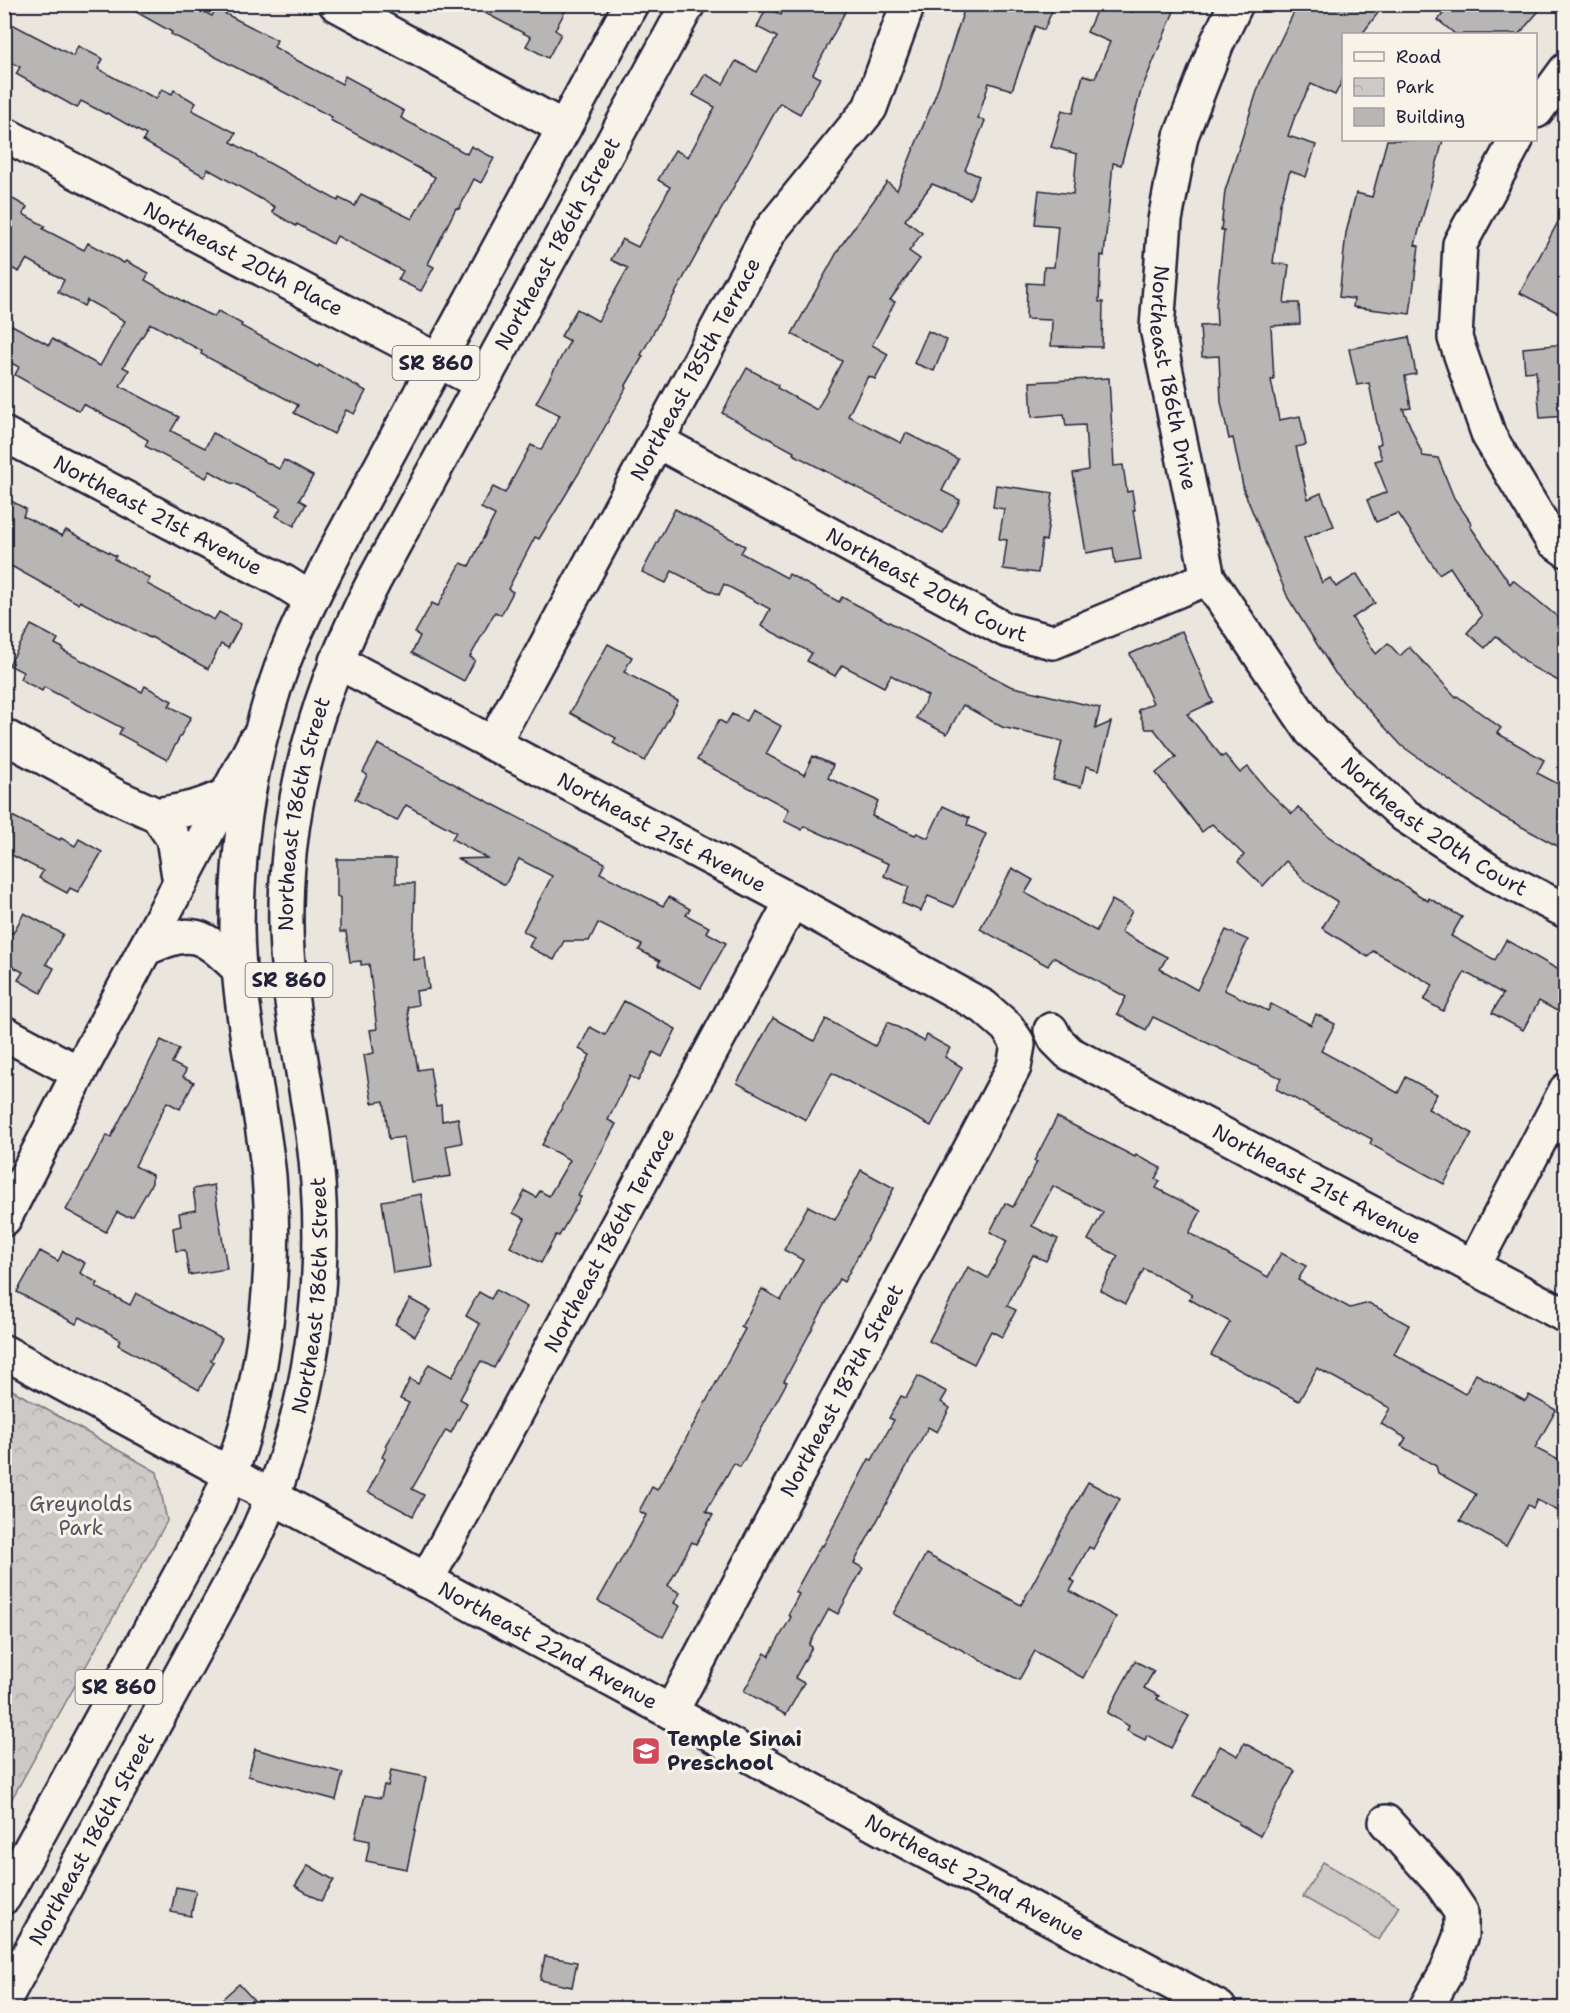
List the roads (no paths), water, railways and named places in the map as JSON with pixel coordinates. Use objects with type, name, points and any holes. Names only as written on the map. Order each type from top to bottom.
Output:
[{"type":"street","points":[[336,4],[564,128]]},
{"type":"street","name":"Northeast 186th Street","points":[[5,1895],[214,1513],[242,1441],[258,1369],[270,1265],[269,1177],[239,969],[238,896],[244,816],[250,780],[261,730],[283,663],[311,599],[338,546],[631,4]]},
{"type":"street","name":"Northeast 186th Street","points":[[4,2000],[225,1596],[273,1498],[295,1429],[313,1343],[320,1251],[320,1206],[289,977],[286,942],[286,877],[293,818],[314,723],[336,661],[361,606],[688,4]]},
{"type":"street","name":"Northeast 185th Terrace","points":[[493,744],[770,231],[870,108],[908,4]]},
{"type":"street","name":"Northeast 186th Drive","points":[[1236,4],[1217,43],[1181,136],[1165,220],[1157,328],[1208,578],[1312,732]]},
{"type":"street","points":[[1537,110],[1566,70]]},
{"type":"street","name":"Northeast 20th Place","points":[[4,134],[481,383]]},
{"type":"street","points":[[1515,141],[1460,244],[1455,338],[1489,436],[1552,540],[1566,550]]},
{"type":"street","name":"Northeast 21st Avenue","points":[[4,434],[284,582],[311,599]]},
{"type":"street","name":"Northeast 20th Court","points":[[657,441],[1006,630],[1053,642],[1208,578]]},
{"type":"street","points":[[336,661],[330,615],[338,546]]},
{"type":"street","name":"Northeast 21st Avenue","points":[[336,661],[792,901],[984,1007],[1007,1028],[1035,1046],[1566,1316]]},
{"type":"street","points":[[4,1219],[261,730]]},
{"type":"street","name":"Northeast 20th Court","points":[[1312,732],[1404,815],[1494,874],[1566,911]]},
{"type":"street","points":[[4,736],[117,797],[157,814],[187,811],[205,806],[227,795]]},
{"type":"street","points":[[157,814],[173,838],[180,883]]},
{"type":"street","name":"Northeast 186th Terrace","points":[[426,1581],[792,901]]},
{"type":"street","points":[[145,949],[169,938],[189,935],[216,947],[239,969]]},
{"type":"street","points":[[4,1034],[79,1073]]},
{"type":"street","name":"Northeast 187th Street","points":[[671,1712],[1035,1046]]},
{"type":"street","points":[[1473,1267],[1566,1090]]},
{"type":"street","name":"Northeast 22nd Avenue","points":[[4,1352],[883,1829],[1219,2008]]},
{"type":"street","points":[[1386,1822],[1442,1884],[1461,1912],[1461,1935],[1447,1971],[1426,2008]]},
{"type":"street","points":[[5,1895],[50,1917]]},
{"type":"place","name":"Temple Sinai Preschool","points":[[646,1751]]},
{"type":"park label","name":"Greynolds Park","points":[[81,1516]]}]
